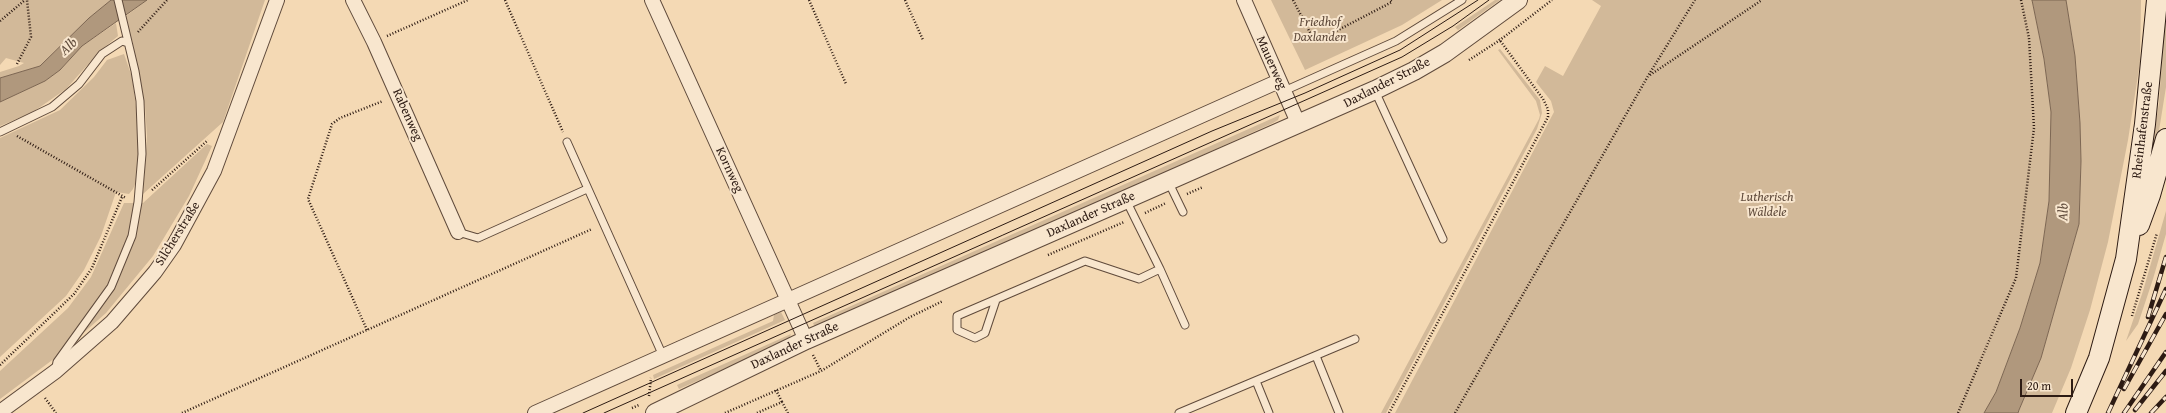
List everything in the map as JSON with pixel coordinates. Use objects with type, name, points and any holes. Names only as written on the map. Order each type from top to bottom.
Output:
[{"type":"main road","name":"Rheinhafenstraße","points":[[2126,259],[2145,124],[2157,0]]},
{"type":"main road","name":"Rheinhafenstraße","points":[[2076,413],[2099,358],[2126,259],[2150,195],[2166,139]]},
{"type":"street","name":"Silcherstraße","points":[[0,412],[56,371],[112,322],[155,272],[178,239],[214,171],[277,0]]},
{"type":"street","name":"Rabenweg","points":[[353,0],[398,95],[458,232]]},
{"type":"street","name":"Kornweg","points":[[652,0],[789,299],[806,340]]},
{"type":"street","name":"Mauerweg","points":[[1244,0],[1299,126]]},
{"type":"street","name":"Daxlander Straße","points":[[652,407],[1168,181],[1299,126],[1426,64],[1488,24],[1518,0]]},
{"type":"street","points":[[535,413],[789,299],[1282,86]]},
{"type":"lane","points":[[56,371],[57,362],[112,286],[132,236],[138,202],[142,154],[140,101],[118,0]]},
{"type":"lane","points":[[1282,86],[1396,41],[1462,0]]},
{"type":"lane","points":[[0,132],[52,107],[79,84],[102,54],[122,41],[128,43]]},
{"type":"lane","points":[[1375,90],[1443,239]]},
{"type":"lane","points":[[567,142],[663,356]]},
{"type":"lane","points":[[1168,181],[1183,212]]},
{"type":"lane","points":[[458,232],[478,238],[587,189]]},
{"type":"lane","points":[[1126,200],[1160,269],[1185,325]]},
{"type":"lane","points":[[996,300],[985,333],[975,338],[957,330],[958,316],[1085,261],[1139,279],[1160,269]]},
{"type":"lane","points":[[1179,413],[1355,339]]},
{"type":"lane","points":[[1316,356],[1339,413]]},
{"type":"lane","points":[[1256,381],[1269,413]]},
{"type":"path","points":[[0,21],[26,0]]},
{"type":"path","points":[[17,64],[31,37],[26,0]]},
{"type":"path","points":[[128,43],[167,0]]},
{"type":"path","points":[[374,42],[468,0]]},
{"type":"path","points":[[505,0],[567,142]]},
{"type":"path","points":[[810,0],[846,84]]},
{"type":"path","points":[[905,0],[923,40]]},
{"type":"path","points":[[1293,0],[1315,42],[1392,2],[1390,0]]},
{"type":"path","points":[[1455,413],[1648,76],[1695,0]]},
{"type":"path","points":[[1648,76],[1762,0]]},
{"type":"path","points":[[1958,413],[2016,278],[2034,128],[2029,38],[2021,0]]},
{"type":"path","points":[[1389,413],[1548,117],[1548,109],[1543,99],[1488,24]]},
{"type":"path","points":[[367,330],[308,199],[332,124],[340,118],[398,95]]},
{"type":"path","points":[[8,128],[14,134],[122,197],[138,202],[214,134]]},
{"type":"path","points":[[0,365],[74,294],[92,268],[122,197]]},
{"type":"path","points":[[182,413],[603,224]]},
{"type":"path","points":[[814,357],[820,371]]},
{"type":"path","points":[[652,378],[652,407]]},
{"type":"path","points":[[776,390],[788,413]]},
{"type":"path","points":[[757,413],[782,402]]},
{"type":"green space","points":[[0,0],[111,0],[89,18],[40,66],[0,78],[0,72],[24,63],[6,58],[0,65]]},
{"type":"green space","points":[[147,0],[265,0],[223,122],[143,194],[147,136],[145,107],[132,40],[126,28],[126,16]]},
{"type":"green space","name":"Friedhof Daxlanden","points":[[1271,0],[1442,0],[1402,25],[1305,70]]},
{"type":"green space","points":[[1495,0],[1500,0],[1458,30],[1455,27]]},
{"type":"green space","name":"Lutherisch Wäldele","points":[[1592,0],[2032,0],[2044,59],[2051,112],[2049,201],[2040,263],[2020,328],[1996,392],[1984,413],[1395,413],[1554,112],[1551,101],[1536,82],[1545,66],[1563,76],[1601,6]]},
{"type":"green space","points":[[2066,0],[2141,0],[2140,62],[2128,140],[2108,242],[2090,310],[2071,368],[2052,413],[2018,413],[2041,358],[2079,224],[2081,161],[2080,123],[2075,56]]},
{"type":"green space","points":[[2166,0],[2166,87],[2158,137],[2155,141],[2153,139],[2159,103]]},
{"type":"green space","points":[[116,23],[118,36],[100,51],[66,89],[33,112],[0,126],[0,102],[45,81],[60,70],[82,46]]},
{"type":"green space","points":[[1500,49],[1540,100],[1542,113],[1537,129],[1386,413],[1381,413],[1539,119],[1540,115],[1536,101],[1498,50]]},
{"type":"green space","points":[[124,54],[132,77],[139,131],[138,177],[129,194],[116,192],[101,236],[84,270],[66,296],[0,357],[0,138],[60,110],[94,77],[107,60]]},
{"type":"green space","points":[[1280,115],[1278,120],[1273,123],[1183,164],[816,326],[813,323]]},
{"type":"green space","points":[[207,144],[212,146],[189,196],[153,256],[106,313],[55,358],[0,399],[0,371],[68,308],[91,277],[124,203],[143,203]]},
{"type":"green space","points":[[2166,211],[2166,234],[2153,279],[2138,324],[2126,341],[2143,291]]},
{"type":"green space","points":[[781,312],[785,320],[654,379],[653,375],[773,321],[774,315]]},
{"type":"green space","points":[[791,334],[789,339],[783,343],[679,389],[677,385]]},
{"type":"water","name":"Alb","points":[[111,0],[147,0],[82,46],[60,70],[45,81],[0,102],[0,78],[40,66],[89,18]]},
{"type":"water","name":"Alb","points":[[2032,0],[2066,0],[2075,56],[2080,123],[2081,161],[2079,224],[2041,358],[2018,413],[1984,413],[1996,392],[2020,328],[2040,263],[2049,201],[2051,112],[2044,59]]},
{"type":"tram line","points":[[583,413],[1212,131],[1305,93],[1400,50],[1478,0]]},
{"type":"tram line","points":[[604,413],[1402,57],[1453,26],[1489,0]]},
{"type":"railway","points":[[2148,317],[2166,257]]},
{"type":"railway","points":[[2108,413],[2166,289]]},
{"type":"railway","points":[[2124,389],[2166,314]]},
{"type":"railway","points":[[2124,413],[2166,352]]},
{"type":"railway","points":[[2135,410],[2166,371]]},
{"type":"railway","points":[[2151,413],[2166,397]]}]
